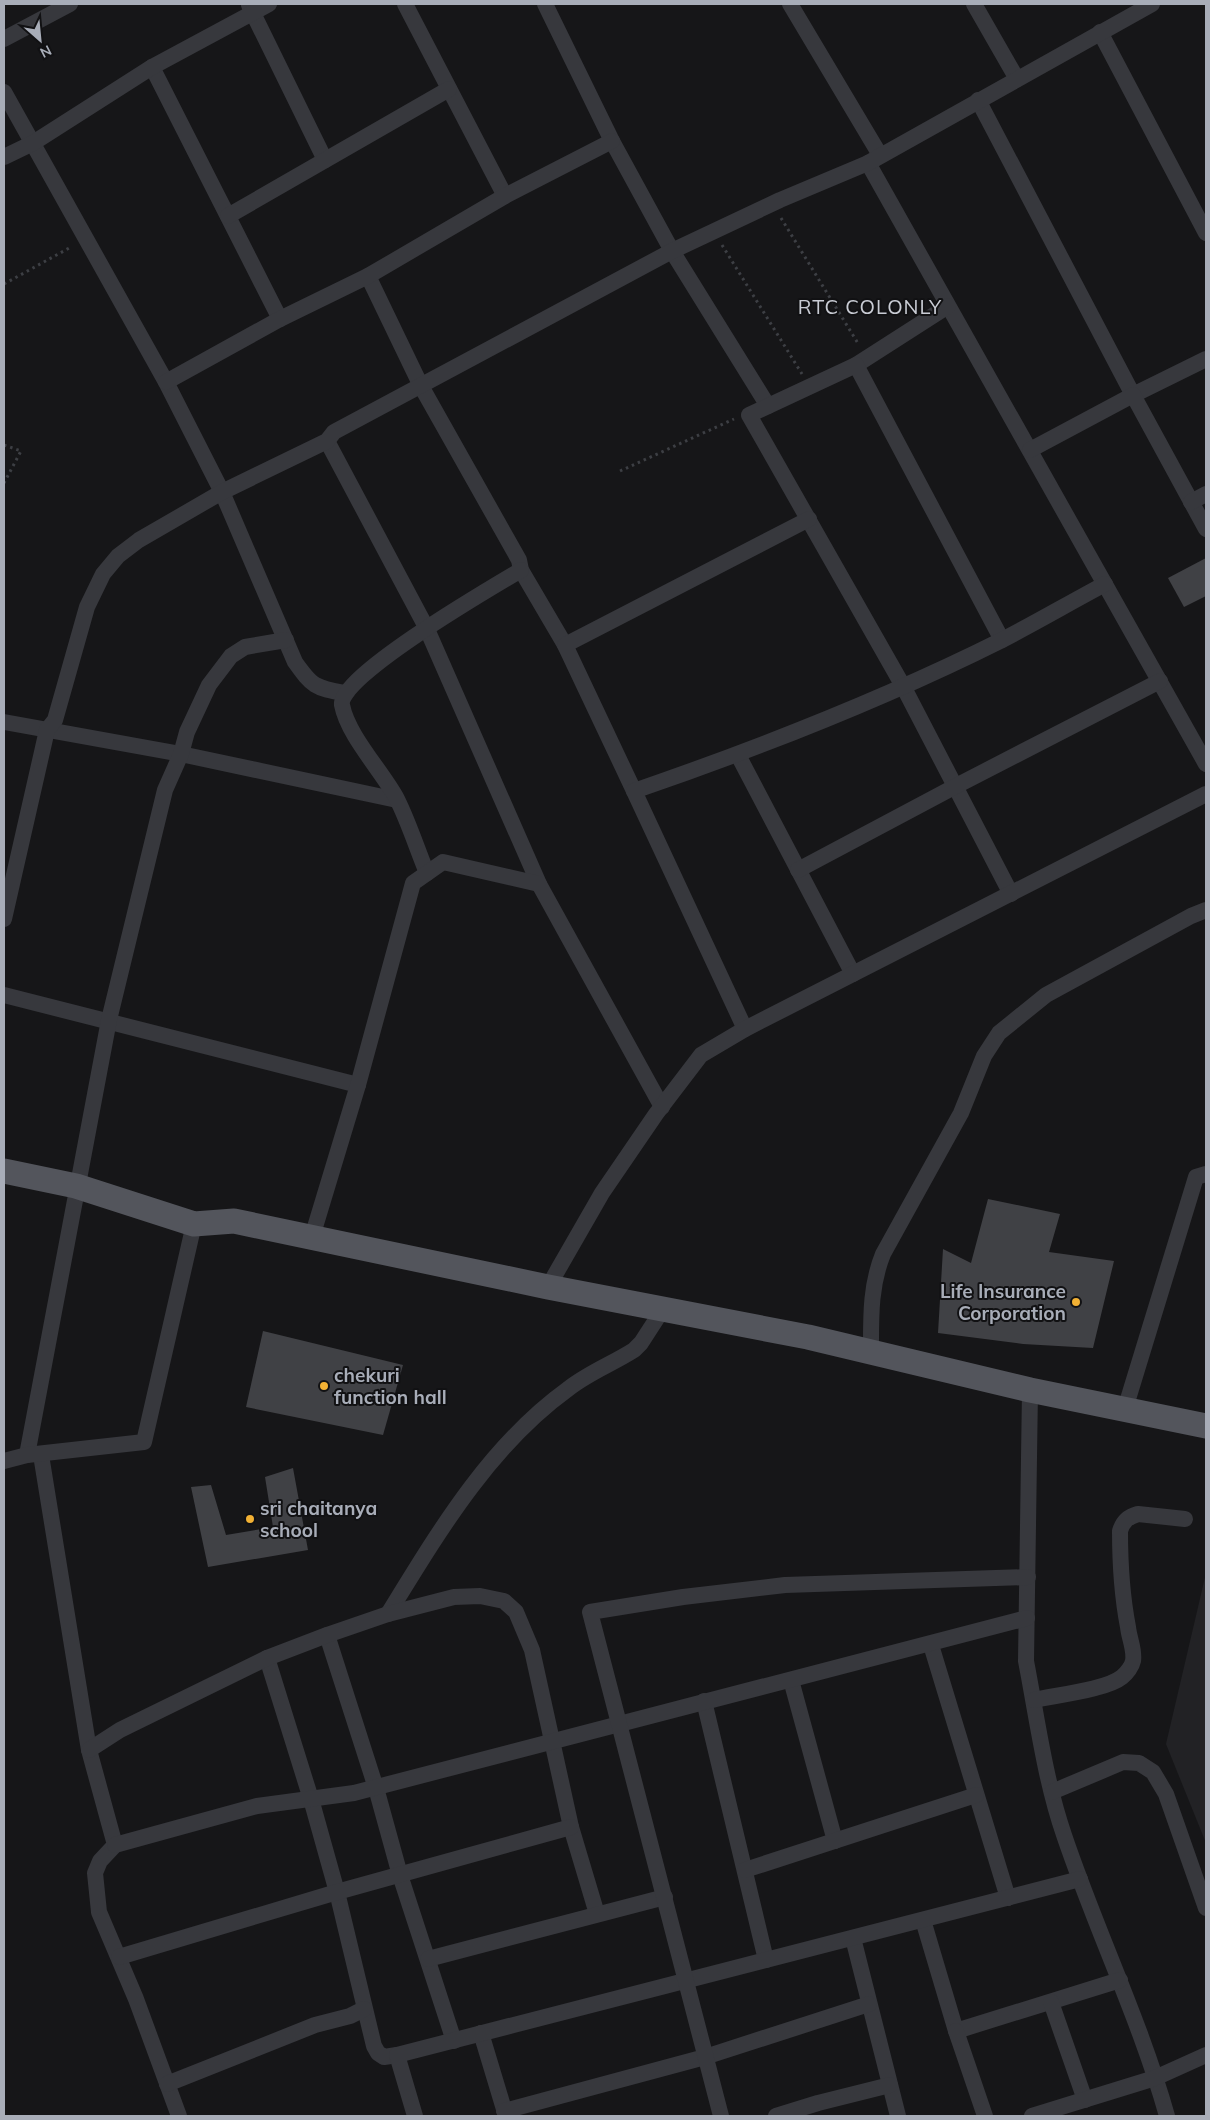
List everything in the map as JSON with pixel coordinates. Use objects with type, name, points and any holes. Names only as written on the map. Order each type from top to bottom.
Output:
[{"type":"main road","points":[[4,1171],[76,1186],[194,1224],[234,1220],[548,1287],[808,1337],[1030,1390],[1206,1426]]},
{"type":"street","points":[[4,157],[33,142],[250,8],[269,4]]},
{"type":"street","points":[[405,4],[505,196]]},
{"type":"street","points":[[545,4],[612,141],[672,251],[768,406]]},
{"type":"street","points":[[790,4],[874,159],[948,306],[1206,764]]},
{"type":"street","points":[[974,4],[1017,79]]},
{"type":"street","points":[[4,919],[48,730],[55,720],[87,607],[103,574],[118,556],[139,540],[222,492],[327,441],[334,432],[672,251],[780,200],[874,159],[1152,4]]},
{"type":"street","points":[[4,39],[61,6]]},
{"type":"street","points":[[250,8],[325,160]]},
{"type":"street","points":[[1100,32],[1206,233]]},
{"type":"street","points":[[152,67],[280,319]]},
{"type":"street","points":[[228,216],[449,89]]},
{"type":"street","points":[[4,92],[166,382],[222,492],[295,662],[308,680],[320,689],[344,693]]},
{"type":"street","points":[[978,100],[1133,395],[1206,529]]},
{"type":"street","points":[[166,382],[280,319],[368,276],[505,196],[612,141]]},
{"type":"street","points":[[368,276],[421,386],[519,560],[521,570],[565,645],[745,1029]]},
{"type":"street","points":[[948,306],[859,358],[749,415],[903,686],[1011,894]]},
{"type":"street","points":[[859,358],[1002,640]]},
{"type":"street","points":[[1030,450],[1133,395],[1206,359]]},
{"type":"street","points":[[327,441],[426,628],[539,884],[662,1107]]},
{"type":"street","points":[[1191,502],[1206,494]]},
{"type":"street","points":[[565,645],[809,519]]},
{"type":"street","points":[[427,873],[397,800],[347,722],[341,703],[344,693],[358,679],[426,628],[521,570]]},
{"type":"street","points":[[634,791],[738,755],[903,686],[1002,640],[1105,584]]},
{"type":"street","points":[[115,1845],[88,1750],[34,1455],[76,1186],[109,1020],[165,790],[209,685],[231,656],[245,647],[286,640]]},
{"type":"street","points":[[798,870],[1160,681]]},
{"type":"street","points":[[4,722],[181,754],[397,800]]},
{"type":"street","points":[[738,755],[853,974]]},
{"type":"street","points":[[548,1287],[602,1193],[701,1055],[745,1029],[1206,794]]},
{"type":"street","points":[[312,1237],[358,1085],[412,883],[443,862],[539,884]]},
{"type":"street","points":[[871,1352],[871,1301],[876,1272],[882,1254],[962,1113],[984,1056],[999,1033],[1046,995],[1122,952],[1206,910]]},
{"type":"street","points":[[4,995],[109,1020],[358,1085]]},
{"type":"street","points":[[1125,1409],[1196,1177],[1206,1174]]},
{"type":"street","points":[[4,1461],[34,1455],[144,1442],[194,1224]]},
{"type":"street","points":[[388,1614],[429,1547],[488,1465],[530,1419],[568,1388],[634,1350],[641,1343],[663,1309]]},
{"type":"street","points":[[1030,1390],[1026,1661],[1052,1792],[1063,1833],[1120,1980],[1167,2116]]},
{"type":"street","points":[[1034,1700],[1110,1684],[1122,1677],[1129,1669],[1133,1662],[1133,1651],[1123,1589],[1120,1531],[1123,1522],[1131,1516],[1138,1514],[1185,1519]]},
{"type":"street","points":[[721,2116],[590,1612],[683,1597],[785,1585],[1028,1577]]},
{"type":"street","points":[[88,1750],[120,1730],[267,1658],[327,1635],[388,1614],[454,1597],[480,1596],[504,1601],[516,1612],[532,1650],[571,1827],[597,1914]]},
{"type":"street","points":[[179,2116],[99,1912],[95,1873],[100,1861],[115,1845],[249,1808],[311,1800],[376,1788],[1027,1618]]},
{"type":"street","points":[[327,1635],[376,1788],[400,1875],[454,2041]]},
{"type":"street","points":[[931,1644],[1008,1898]]},
{"type":"street","points":[[267,1658],[337,1892],[374,2046],[378,2053],[384,2057],[482,2034],[1080,1880]]},
{"type":"street","points":[[791,1680],[835,1841]]},
{"type":"street","points":[[704,1701],[766,1960]]},
{"type":"street","points":[[1052,1792],[1123,1762],[1139,1763],[1152,1772],[1166,1794],[1206,1908]]},
{"type":"street","points":[[745,1870],[976,1795]]},
{"type":"street","points":[[118,1957],[337,1892],[571,1827]]},
{"type":"street","points":[[428,1959],[665,1897]]},
{"type":"street","points":[[923,1920],[956,2032],[985,2116]]},
{"type":"street","points":[[853,1938],[898,2116]]},
{"type":"street","points":[[956,2032],[1120,1980]]},
{"type":"street","points":[[1051,2002],[1085,2100]]},
{"type":"street","points":[[482,2034],[505,2114],[706,2057],[869,2004]]},
{"type":"street","points":[[167,2084],[315,2025],[350,2016],[364,2009]]},
{"type":"street","points":[[397,2055],[415,2116]]},
{"type":"street","points":[[1032,2116],[1155,2078],[1206,2055]]},
{"type":"street","points":[[776,2116],[819,2110],[890,2085]]},
{"type":"path","points":[[780,218],[859,358]]},
{"type":"path","points":[[721,244],[805,378]]},
{"type":"path","points":[[4,284],[71,248]]},
{"type":"path","points":[[620,471],[736,417]]},
{"type":"path","points":[[4,446],[21,451],[4,483]]},
{"type":"shaded area","points":[[1206,1573],[1206,1843],[1166,1744]]},
{"type":"building","points":[[1206,558],[1206,596],[1184,607],[1168,578]]},
{"type":"building","points":[[988,1199],[1060,1214],[1049,1252],[1114,1261],[1093,1348],[1023,1344],[938,1333],[943,1249],[971,1263]]},
{"type":"building","name":"chekuri function hall","points":[[263,1331],[403,1365],[383,1435],[246,1407]]},
{"type":"building","name":"sri chaitanya school","points":[[293,1468],[308,1550],[208,1567],[191,1487],[211,1485],[226,1535],[273,1527],[265,1477]]},
{"type":"place","name":"Life Insurance Corporation","points":[[1076,1302]]},
{"type":"place","name":"chekuri function hall","points":[[324,1386]]},
{"type":"place","name":"sri chaitanya school","points":[[250,1519]]},
{"type":"district","name":"RTC COLONLY","points":[[870,306]]}]
